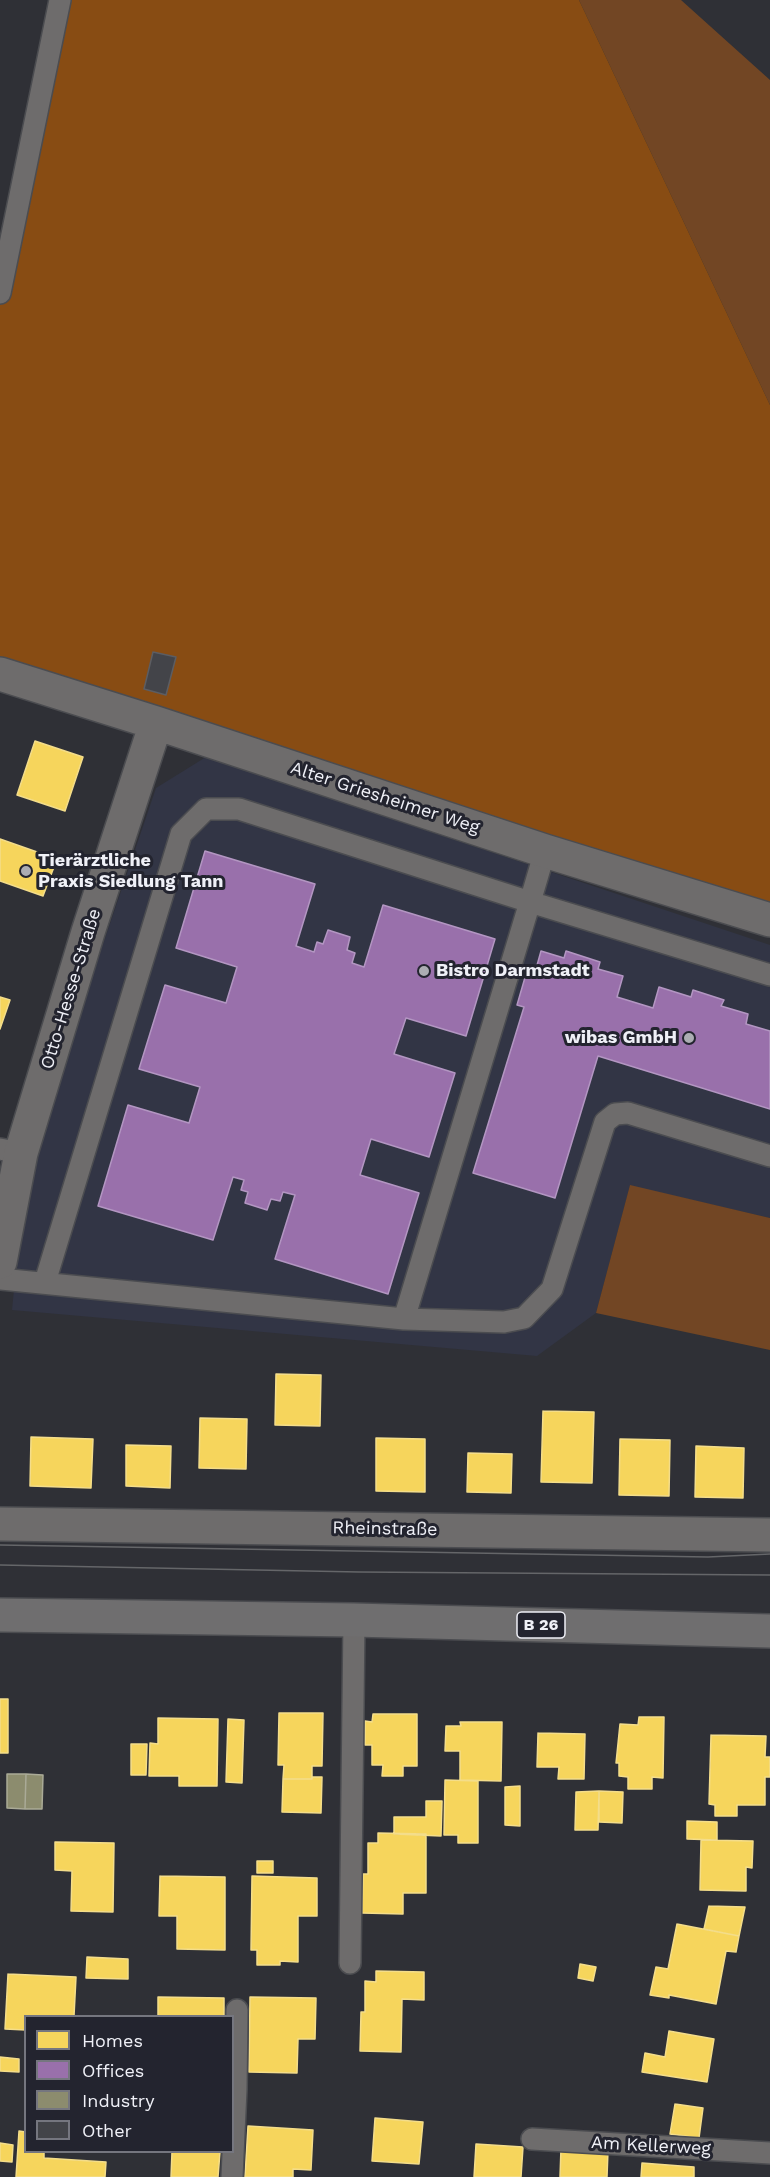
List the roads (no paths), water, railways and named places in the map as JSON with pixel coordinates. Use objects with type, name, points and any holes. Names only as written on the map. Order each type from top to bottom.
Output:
[{"type":"main road","name":"B 26","points":[[0,1614],[354,1620],[770,1631]]},
{"type":"street","name":"Alter Griesheimer Weg","points":[[0,674],[545,851],[770,920]]},
{"type":"street","name":"Otto-Hesse-Straße","points":[[0,1262],[10,1151],[88,932],[156,723]]},
{"type":"street","name":"Rheinstraße","points":[[0,1524],[770,1535]]},
{"type":"lane","points":[[0,293],[60,0]]},
{"type":"lane","points":[[45,1282],[181,834],[206,809],[238,809],[530,902],[770,975]]},
{"type":"lane","points":[[404,1318],[545,851]]},
{"type":"lane","points":[[0,1279],[404,1318],[504,1322],[524,1318],[552,1289],[605,1122],[615,1114],[628,1113],[770,1156]]},
{"type":"lane","points":[[350,1963],[354,1620]]},
{"type":"lane","points":[[234,2124],[237,2010]]},
{"type":"lane","name":"Am Kellerweg","points":[[532,2139],[770,2153]]},
{"type":"lane","points":[[231,2177],[232,2153]]},
{"type":"tram line","points":[[0,1545],[708,1557],[770,1554]]},
{"type":"tram line","points":[[0,1565],[359,1572],[770,1575]]},
{"type":"place","name":"Tierärztliche Praxis Siedlung Tann","points":[[26,871]]},
{"type":"place","name":"Bistro Darmstadt","points":[[424,971]]},
{"type":"place","name":"wibas GmbH","points":[[689,1038]]}]
